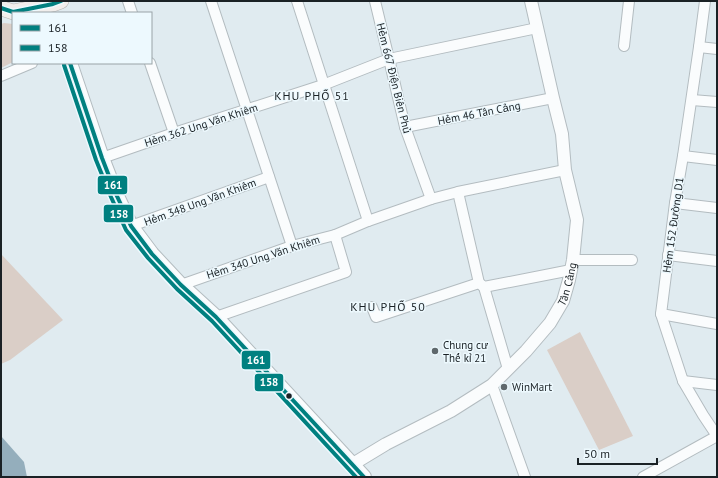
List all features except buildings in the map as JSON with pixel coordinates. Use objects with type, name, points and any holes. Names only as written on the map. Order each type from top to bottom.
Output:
[{"type":"main road","points":[[8,12],[56,5]]},
{"type":"main road","points":[[70,64],[102,158],[116,194],[131,226],[152,254],[181,284],[216,316],[364,477]]},
{"type":"street","points":[[128,1],[132,12]]},
{"type":"street","points":[[210,1],[269,177]]},
{"type":"street","points":[[297,1],[368,221]]},
{"type":"street","name":"Hẻm 667 Điện Biên Phủ","points":[[375,1],[405,127],[431,199]]},
{"type":"street","name":"Tân Cảng","points":[[353,464],[386,444],[451,411],[492,386],[526,351],[550,323],[562,301],[572,265],[577,220],[565,170],[562,134],[531,1]]},
{"type":"street","points":[[624,46],[629,1]]},
{"type":"street","name":"Hẻm 152 Đường D1","points":[[705,1],[700,47],[675,203],[661,314],[683,381],[717,436]]},
{"type":"street","name":"Hẻm 362 Ung Văn Khiêm","points":[[102,158],[323,85],[390,60],[537,28]]},
{"type":"street","points":[[700,47],[717,49]]},
{"type":"street","points":[[1,76],[30,64]]},
{"type":"street","points":[[150,64],[174,133]]},
{"type":"street","name":"Hẻm 46 Tân Cảng","points":[[405,127],[553,98]]},
{"type":"street","points":[[692,100],[717,102]]},
{"type":"street","points":[[683,156],[717,160]]},
{"type":"street","name":"Hẻm 340 Ung Văn Khiêm","points":[[181,284],[292,246],[335,235],[368,221],[431,199],[565,170]]},
{"type":"street","name":"Hẻm 348 Ung Văn Khiêm","points":[[131,226],[269,177],[292,246]]},
{"type":"street","points":[[458,192],[481,285],[508,369]]},
{"type":"street","points":[[675,203],[717,208]]},
{"type":"street","points":[[216,316],[346,272],[335,235]]},
{"type":"street","points":[[668,255],[717,261]]},
{"type":"street","points":[[372,307],[376,317],[481,285],[572,265],[632,260]]},
{"type":"street","points":[[661,314],[717,324]]},
{"type":"street","points":[[683,381],[717,386]]},
{"type":"street","points":[[492,386],[525,477]]},
{"type":"street","points":[[642,477],[717,436]]},
{"type":"shaded area","points":[[1,24],[12,24],[12,62],[1,68]]},
{"type":"shaded area","points":[[1,254],[63,320],[10,360],[1,364]]},
{"type":"shaded area","points":[[580,332],[633,436],[599,450],[547,350]]},
{"type":"water","points":[[1,436],[24,462],[27,477],[1,477]]},
{"type":"transit line","name":"161","points":[[1,8],[13,12],[61,1]]},
{"type":"transit line","name":"161","points":[[70,64],[102,158],[116,194],[131,226],[152,254],[181,285],[216,317],[364,477]]},
{"type":"transit line","name":"158","points":[[64,65],[96,160],[126,230],[148,258],[177,289],[212,321],[356,477]]},
{"type":"place","name":"Chung cư Thế kỉ 21","points":[[435,351]]},
{"type":"place","name":"WinMart","points":[[504,387]]},
{"type":"district","name":"KHU PHỐ 51","points":[[312,95]]},
{"type":"district","name":"KHU PHỐ 50","points":[[388,306]]}]
